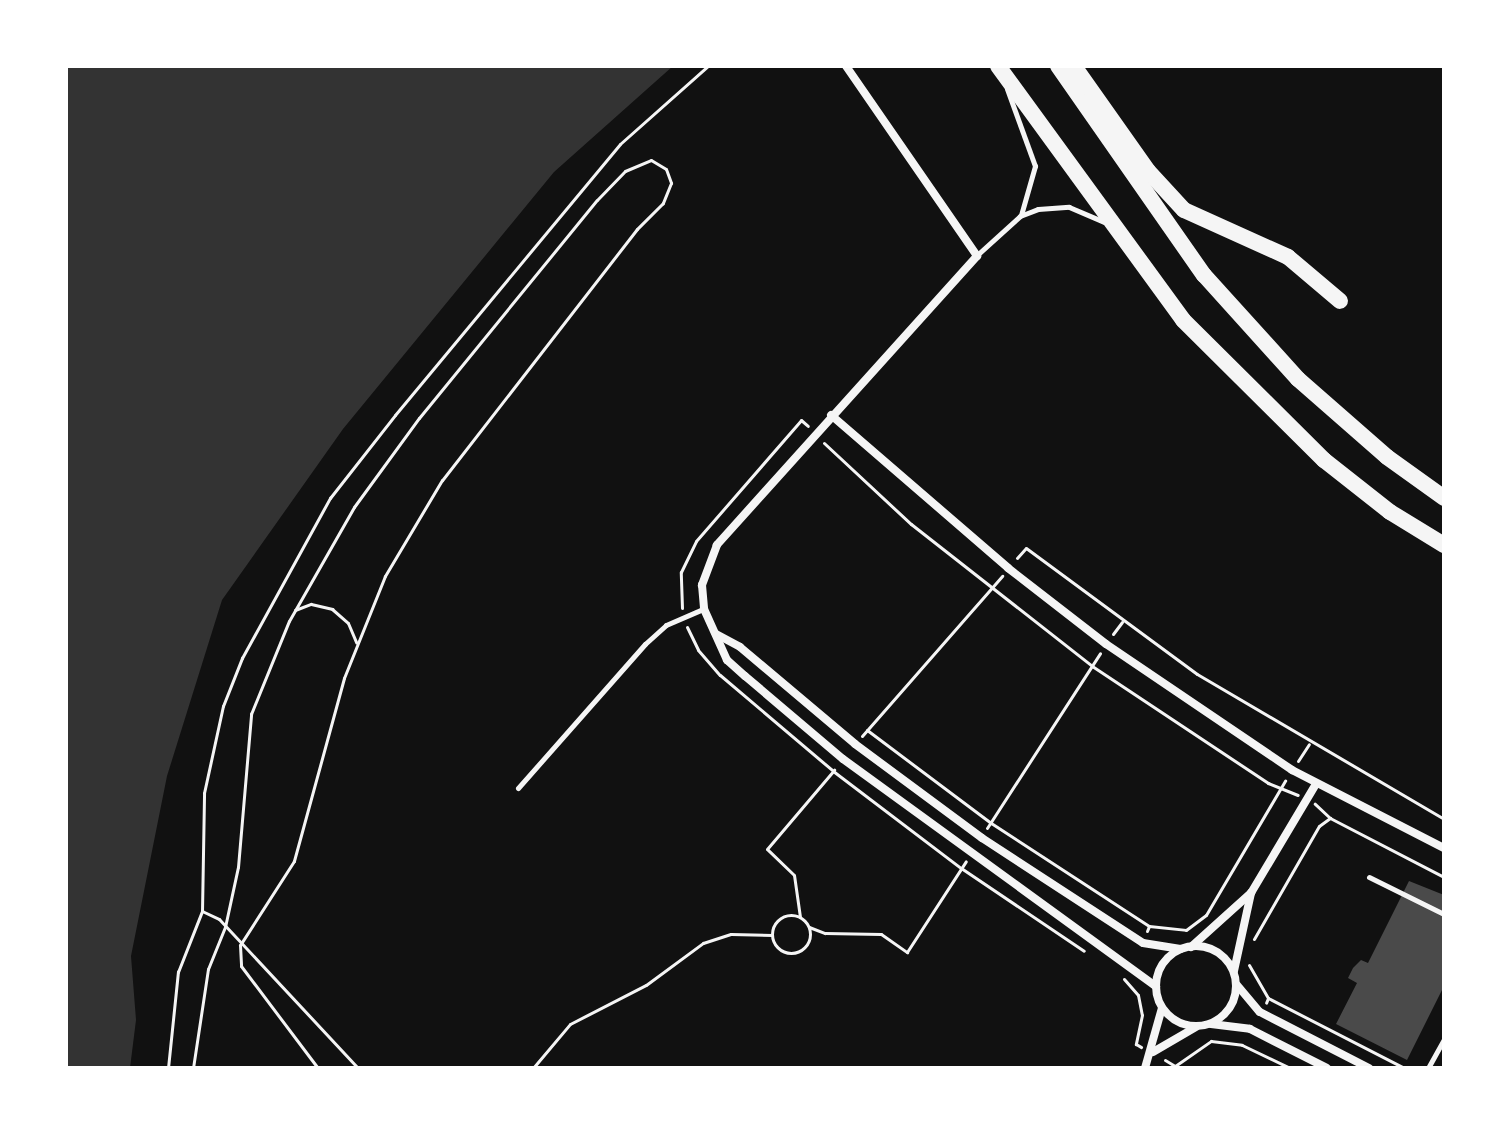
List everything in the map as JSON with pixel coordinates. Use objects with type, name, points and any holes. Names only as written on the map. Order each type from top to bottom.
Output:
[{"type":"highway","points":[[1058,66],[1204,275],[1298,379],[1387,457],[1444,498]]},
{"type":"highway","points":[[1074,66],[1148,171],[1184,210],[1288,257],[1340,301]]},
{"type":"highway","points":[[1000,68],[1183,320],[1252,393],[1379,503],[1444,545]]},
{"type":"street","points":[[846,66],[977,256],[815,432],[717,545],[702,585],[704,609],[727,660],[843,759],[1156,986]]},
{"type":"street","points":[[831,415],[1008,568],[1106,644],[1316,784],[1444,848]]},
{"type":"street","points":[[715,634],[740,647],[855,744],[982,838],[1143,943],[1217,952],[1234,972]]},
{"type":"street","points":[[1191,947],[1251,893],[1316,784]]},
{"type":"street","points":[[1251,893],[1234,972],[1237,985],[1260,1012],[1369,1068]]},
{"type":"street","points":[[1145,1068],[1153,1053],[1162,1008],[1156,986],[1163,964],[1181,949]]},
{"type":"street","points":[[1210,1024],[1230,1009],[1237,985]]},
{"type":"street","points":[[1162,1008],[1171,1018],[1196,1027]]},
{"type":"street","points":[[1153,1053],[1196,1027],[1210,1024],[1250,1029],[1327,1068]]},
{"type":"lane","points":[[1000,68],[1035,166],[1020,216]]},
{"type":"lane","points":[[977,256],[1020,216],[1055,206],[1113,225]]},
{"type":"lane","points":[[518,788],[645,644],[684,616],[704,609]]},
{"type":"lane","points":[[1369,877],[1444,914]]},
{"type":"lane","points":[[1428,1068],[1444,1039]]},
{"type":"path","points":[[168,1068],[178,972],[202,911],[204,793],[223,706],[242,658],[330,498],[620,144],[708,66]]},
{"type":"path","points":[[193,1068],[208,969],[225,927],[238,867],[251,714],[295,610],[383,465],[597,200],[625,171],[651,160],[666,169],[671,183],[663,203],[637,229],[442,480],[385,576],[356,644],[294,861],[240,945],[241,966],[318,1068]]},
{"type":"path","points":[[1085,952],[961,868],[833,771],[720,675],[698,650],[684,616],[681,572],[696,541],[801,420],[911,524],[990,590],[1092,666],[1268,783],[1306,799],[1330,818],[1444,877]]},
{"type":"path","points":[[855,744],[1026,548],[1122,622],[1309,744],[1444,819]]},
{"type":"path","points":[[295,610],[311,604],[332,609],[353,631],[356,644]]},
{"type":"path","points":[[982,838],[1122,622]]},
{"type":"path","points":[[867,730],[991,823],[1149,926]]},
{"type":"path","points":[[843,759],[767,849],[794,875],[800,917],[809,927],[881,934],[907,952],[971,853]]},
{"type":"path","points":[[1253,942],[1319,826],[1330,818]]},
{"type":"path","points":[[202,911],[225,927],[358,1068]]},
{"type":"path","points":[[772,935],[781,918],[800,917]]},
{"type":"path","points":[[772,935],[777,947],[795,953],[806,946],[809,927]]},
{"type":"path","points":[[533,1068],[570,1024],[646,985],[703,943],[731,934],[772,935]]},
{"type":"path","points":[[1251,954],[1254,979],[1268,998],[1404,1068]]},
{"type":"path","points":[[1260,1012],[1268,998]]},
{"type":"path","points":[[1242,1045],[1250,1029]]},
{"type":"shaded area","points":[[66,66],[673,66],[554,172],[343,429],[222,600],[167,776],[131,956],[136,1020],[130,1068],[66,1068]]},
{"type":"building","points":[[1409,881],[1444,895],[1444,986],[1407,1060],[1336,1024],[1357,983],[1348,978],[1353,968],[1361,960],[1368,963]]}]
